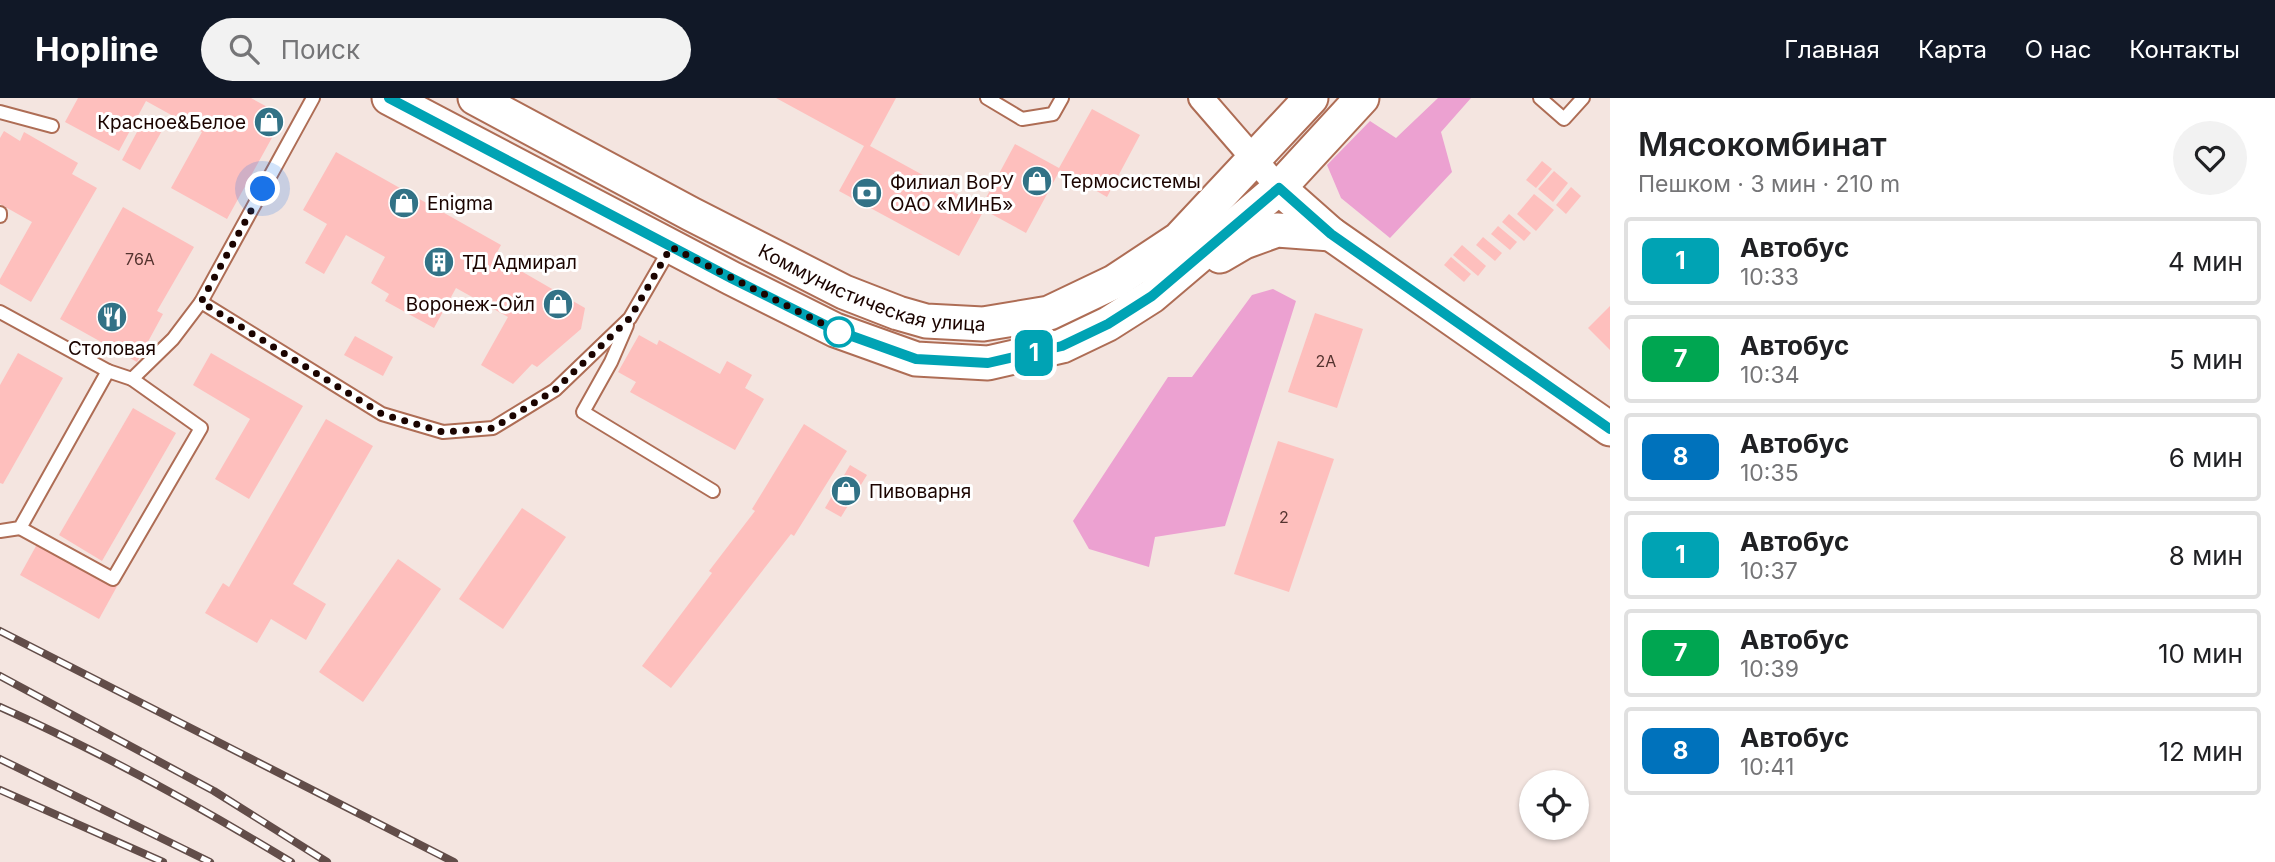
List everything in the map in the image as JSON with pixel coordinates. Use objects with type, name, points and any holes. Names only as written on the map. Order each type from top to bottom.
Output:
[{"type":"main road","points":[[389,98],[835,330],[916,359],[988,363],[1062,346],[1108,324],[1244,242],[1277,230],[1331,234]]},
{"type":"main road","name":"Коммунистическая улица","points":[[475,98],[691,214],[845,292],[926,321],[983,324],[1049,313],[1114,282],[1179,239],[1311,98]]},
{"type":"main road","points":[[1152,296],[1279,188],[1362,98]]},
{"type":"main road","points":[[1279,188],[1331,234],[1610,429]]},
{"type":"street","points":[[1201,98],[1279,188]]},
{"type":"lane","points":[[132,379],[173,339],[201,302],[313,98]]},
{"type":"lane","points":[[987,98],[1022,119],[1053,114],[1062,98]]},
{"type":"lane","points":[[1540,98],[1564,119],[1583,98]]},
{"type":"lane","points":[[0,112],[52,126]]},
{"type":"lane","points":[[671,247],[630,318],[611,362],[583,412],[713,491]]},
{"type":"lane","points":[[201,302],[382,414],[443,432],[493,428],[555,390],[630,318]]},
{"type":"lane","points":[[0,312],[108,371],[132,379],[201,428],[113,579],[20,528],[0,531]]},
{"type":"lane","points":[[20,528],[108,371]]},
{"type":"shaded area","points":[[1438,98],[1471,98],[1441,132],[1452,172],[1390,238],[1341,198],[1327,165],[1370,121],[1396,138]]},
{"type":"shaded area","points":[[1273,289],[1296,301],[1225,526],[1155,537],[1149,567],[1089,549],[1073,521],[1168,377],[1192,377],[1252,295]]},
{"type":"building","points":[[78,98],[251,98],[284,116],[227,219],[171,188],[202,132],[146,101],[119,151],[65,122]]},
{"type":"building","points":[[776,98],[896,98],[870,146],[981,207],[1015,144],[1059,168],[1092,109],[1140,135],[1107,197],[1060,170],[1026,233],[984,210],[959,256],[839,191],[864,146]]},
{"type":"building","points":[[145,117],[164,127],[140,170],[122,160]]},
{"type":"building","points":[[4,131],[20,141],[24,132],[78,163],[72,174],[97,188],[31,302],[0,284],[0,279],[32,222],[0,204],[0,138]]},
{"type":"building","points":[[336,152],[501,245],[495,256],[585,308],[581,329],[537,367],[532,364],[513,384],[481,365],[508,317],[456,288],[434,328],[385,301],[389,294],[371,283],[385,257],[346,235],[324,274],[305,263],[327,224],[303,210]]},
{"type":"building","points":[[1542,161],[1552,169],[1536,188],[1526,180]]},
{"type":"building","points":[[1554,171],[1568,183],[1553,202],[1538,189]]},
{"type":"building","points":[[1571,187],[1581,196],[1566,214],[1556,205]]},
{"type":"building","points":[[1534,194],[1554,210],[1536,231],[1517,214]]},
{"type":"building","points":[[123,207],[194,247],[157,311],[163,314],[137,362],[60,319]]},
{"type":"building","points":[[1509,214],[1531,233],[1524,241],[1502,222]]},
{"type":"building","points":[[1498,226],[1517,242],[1510,250],[1491,234]]},
{"type":"building","points":[[1483,237],[1502,253],[1495,261],[1476,245]]},
{"type":"building","points":[[1462,245],[1486,266],[1478,276],[1453,255]]},
{"type":"building","points":[[1451,257],[1471,274],[1464,282],[1444,265]]},
{"type":"building","points":[[1610,306],[1610,350],[1588,328]]},
{"type":"building","points":[[1315,313],[1363,329],[1337,408],[1288,392]]},
{"type":"building","points":[[639,335],[657,345],[659,340],[720,374],[727,361],[752,375],[745,388],[764,399],[735,450],[630,392],[636,382],[618,372]]},
{"type":"building","points":[[355,336],[393,357],[383,376],[344,355]]},
{"type":"building","points":[[18,353],[63,378],[3,484],[0,483],[0,385]]},
{"type":"building","points":[[211,353],[303,406],[249,499],[215,479],[250,419],[193,385]]},
{"type":"building","points":[[133,408],[176,433],[102,561],[59,535]]},
{"type":"building","points":[[326,419],[373,446],[293,584],[326,604],[306,640],[271,619],[257,643],[205,613],[223,583],[229,587]]},
{"type":"building","points":[[804,424],[847,451],[794,536],[791,534],[671,688],[642,666],[755,511],[752,509]]},
{"type":"building","points":[[1278,441],[1334,459],[1289,592],[1234,574]]},
{"type":"building","name":"Пивоварня","points":[[850,465],[867,475],[841,517],[825,508]]},
{"type":"building","points":[[522,508],[566,537],[503,629],[459,599]]},
{"type":"building","points":[[41,537],[120,581],[99,619],[20,575]]},
{"type":"building","points":[[398,559],[441,589],[363,702],[319,672]]},
{"type":"railway","points":[[0,631],[454,862]]},
{"type":"railway","points":[[0,676],[214,791],[327,862]]},
{"type":"railway","points":[[0,707],[148,780],[291,862]]},
{"type":"railway","points":[[0,759],[210,862]]},
{"type":"railway","points":[[0,790],[163,862]]},
{"type":"bus line","name":"1","points":[[389,98],[835,330],[916,359],[988,363],[1062,346],[1108,324],[1152,296],[1279,188],[1331,234],[1610,429]]},
{"type":"place","name":"Красное&Белое","points":[[269,122]]},
{"type":"place","name":"Термосистемы","points":[[1037,181]]},
{"type":"place","name":"Филиал ВоРУ ОАО «МИнБ»","points":[[867,193]]},
{"type":"place","name":"Enigma","points":[[404,203]]},
{"type":"place","name":"ТД Адмирал","points":[[439,262]]},
{"type":"place","name":"Воронеж-Ойл","points":[[558,304]]},
{"type":"place","name":"Столовая","points":[[112,317]]},
{"type":"place","name":"Пивоварня","points":[[846,491]]},
{"type":"route","points":[[263,189],[201,302],[260,341],[382,414],[443,432],[493,428],[555,390],[630,318],[671,247],[839,332]]}]
